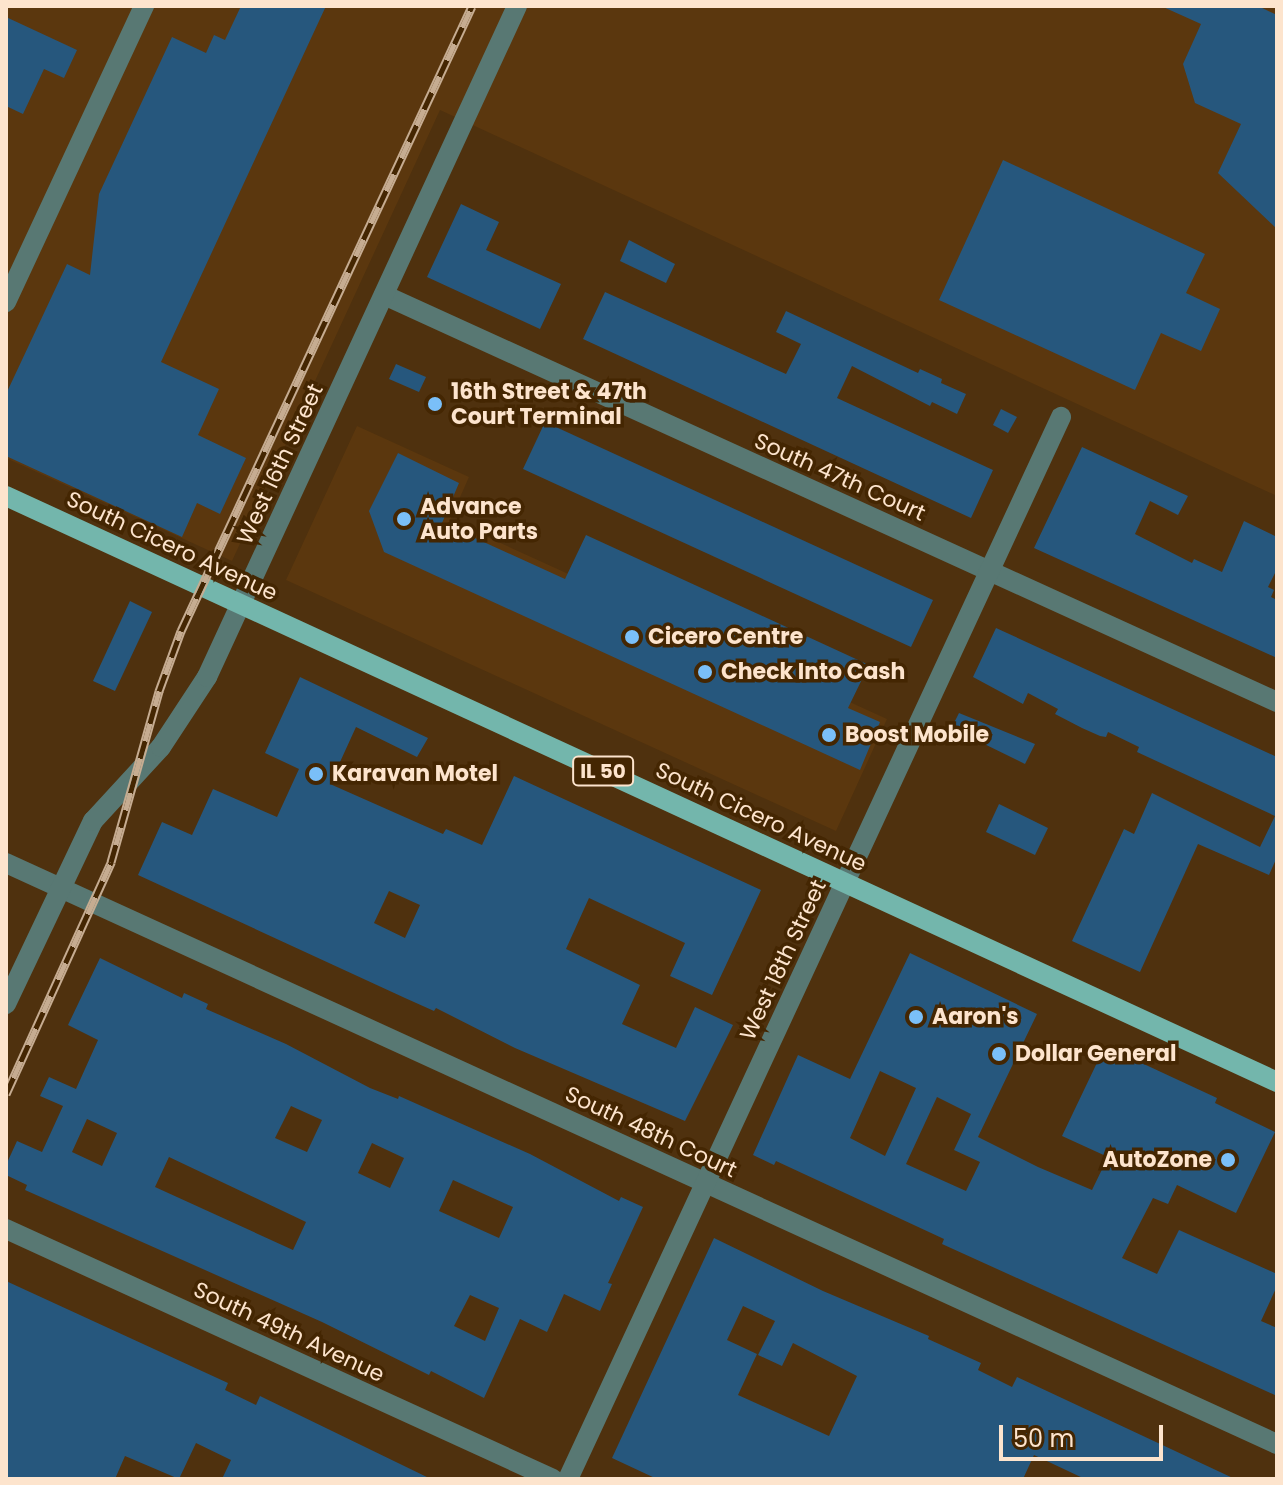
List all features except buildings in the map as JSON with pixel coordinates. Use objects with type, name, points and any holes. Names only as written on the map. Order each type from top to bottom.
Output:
[{"type":"main road","name":"South Cicero Avenue","points":[[6,496],[1277,1082]]},
{"type":"street","points":[[6,302],[144,6]]},
{"type":"street","name":"West 16th Street","points":[[6,1004],[93,821],[161,747],[207,677],[517,6]]},
{"type":"street","name":"South 47th Court","points":[[384,295],[1277,702]]},
{"type":"street","name":"West 18th Street","points":[[568,1479],[1061,417]]},
{"type":"street","name":"South 48th Court","points":[[6,863],[1277,1444]]},
{"type":"street","name":"South 49th Avenue","points":[[6,1229],[553,1479]]},
{"type":"shaded area","points":[[6,6],[1277,6],[1277,496],[440,110],[232,561],[6,458]]},
{"type":"shaded area","name":"Cicero Centre","points":[[357,426],[469,477],[450,520],[887,719],[836,831],[286,580]]},
{"type":"railway","points":[[6,1094],[111,862],[159,691],[181,631],[472,6]]},
{"type":"place","name":"16th Street & 47th Court Terminal","points":[[435,404]]},
{"type":"place","name":"Advance Auto Parts","points":[[404,519]]},
{"type":"place","name":"Cicero Centre","points":[[632,637]]},
{"type":"place","name":"Check Into Cash","points":[[705,672]]},
{"type":"place","name":"Boost Mobile","points":[[829,735]]},
{"type":"place","name":"Karavan Motel","points":[[316,774]]},
{"type":"place","name":"Aaron's","points":[[916,1017]]},
{"type":"place","name":"Dollar General","points":[[999,1054]]},
{"type":"place","name":"AutoZone","points":[[1228,1160]]}]
